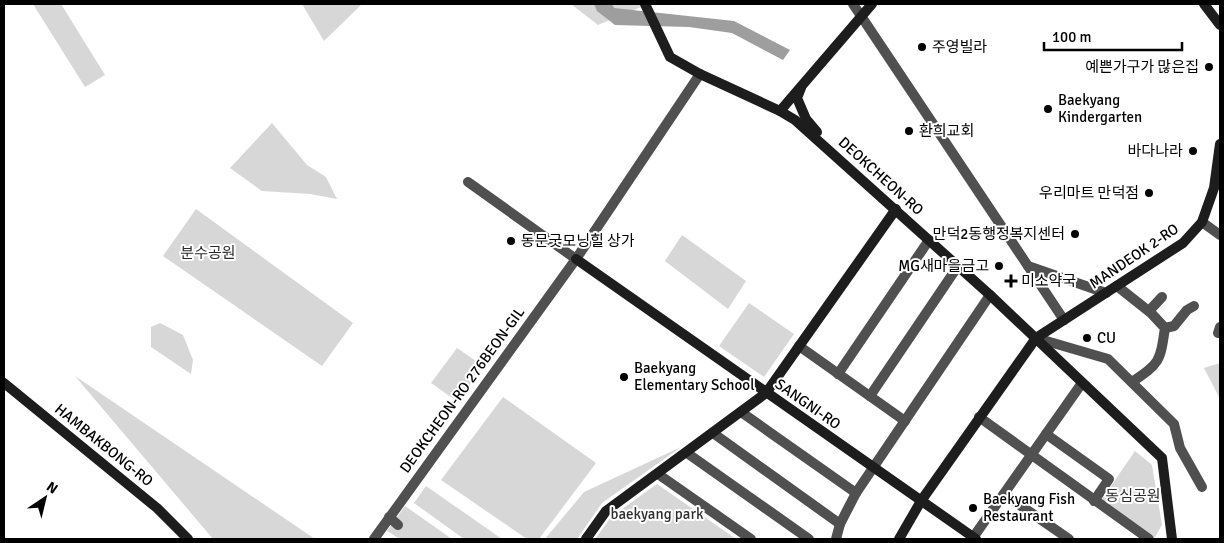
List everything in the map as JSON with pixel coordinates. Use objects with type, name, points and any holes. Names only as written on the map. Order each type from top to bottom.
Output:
[{"type":"main road","name":"DEOKCHEON-RO","points":[[645,4],[670,57],[700,74],[780,111],[795,120],[990,295],[1162,458],[1172,539]]},
{"type":"main road","points":[[780,111],[872,4]]},
{"type":"main road","points":[[1204,4],[1220,25]]},
{"type":"main road","points":[[802,85],[797,98],[806,119],[836,155]]},
{"type":"main road","name":"MANDEOK 2-RO","points":[[1036,338],[1183,243],[1202,222],[1217,189],[1220,147]]},
{"type":"main road","points":[[586,539],[606,510],[687,453],[766,393],[896,209]]},
{"type":"main road","name":"SANGNI-RO","points":[[576,258],[974,539]]},
{"type":"main road","points":[[899,539],[921,501],[1036,338]]},
{"type":"main road","name":"HAMBAKBONG-RO","points":[[4,383],[157,508],[184,538]]},
{"type":"street","points":[[853,4],[862,14],[1064,320]]},
{"type":"street","name":"DEOKCHEON-RO 276BEON-GIL","points":[[374,539],[576,258],[700,74]]},
{"type":"street","points":[[468,182],[576,258]]},
{"type":"street","points":[[1202,222],[1220,235]]},
{"type":"street","points":[[838,374],[929,240]]},
{"type":"street","points":[[870,396],[958,266]]},
{"type":"street","points":[[1028,266],[1106,292]]},
{"type":"street","points":[[1117,286],[1149,311],[1165,328]]},
{"type":"street","points":[[836,539],[840,524],[872,467],[990,295]]},
{"type":"street","points":[[1149,311],[1162,297]]},
{"type":"street","points":[[1165,328],[1174,326],[1186,310],[1194,306]]},
{"type":"street","points":[[1132,382],[1150,369],[1161,356],[1165,328]]},
{"type":"street","points":[[1036,338],[1108,358],[1174,424],[1180,448],[1202,487]]},
{"type":"street","points":[[799,346],[905,421]]},
{"type":"street","points":[[974,539],[1082,383]]},
{"type":"street","points":[[741,412],[856,493]]},
{"type":"street","points":[[979,417],[1149,539]]},
{"type":"street","points":[[713,433],[840,524]]},
{"type":"street","points":[[1046,434],[1109,479],[1094,500]]},
{"type":"street","points":[[687,453],[809,539]]},
{"type":"street","points":[[658,474],[751,539]]},
{"type":"street","points":[[1004,494],[1069,539]]},
{"type":"street","points":[[389,518],[398,524]]},
{"type":"green space","points":[[33,4],[61,4],[105,75],[85,87]]},
{"type":"green space","points":[[302,4],[362,4],[324,41]]},
{"type":"green space","points":[[571,4],[639,4],[641,7],[598,25]]},
{"type":"green space","points":[[272,123],[307,165],[326,177],[337,199],[310,194],[262,191],[230,168]]},
{"type":"green space","name":"분수공원","points":[[196,209],[353,323],[322,366],[163,256]]},
{"type":"green space","points":[[682,235],[746,281],[728,309],[665,261]]},
{"type":"green space","points":[[749,303],[794,334],[764,377],[719,346]]},
{"type":"green space","points":[[160,323],[183,335],[193,360],[191,374],[151,347],[151,327]]},
{"type":"green space","points":[[457,348],[483,366],[458,402],[431,383]]},
{"type":"green space","points":[[1220,363],[1220,399],[1204,368]]},
{"type":"green space","points":[[75,376],[315,539],[213,539]]},
{"type":"green space","points":[[503,397],[596,463],[539,539],[527,539],[441,480]]},
{"type":"green space","points":[[681,447],[602,503],[577,539],[545,539],[584,492]]},
{"type":"green space","name":"동심공원","points":[[1135,451],[1152,465],[1162,525],[1155,537],[1150,536],[1100,502]]},
{"type":"green space","name":"baekyang park","points":[[657,484],[736,539],[595,539],[611,517]]},
{"type":"green space","points":[[426,486],[502,539],[464,539],[414,503]]},
{"type":"green space","points":[[405,506],[452,539],[400,539],[387,531]]},
{"type":"shaded area","points":[[594,4],[612,4],[614,8],[734,21],[790,50],[783,60],[732,33],[689,27],[615,25],[597,11]]},
{"type":"place","name":"주영빌라","points":[[922,47]]},
{"type":"place","name":"예쁜가구가 많은집","points":[[1209,67]]},
{"type":"place","name":"Baekyang Kindergarten","points":[[1048,109]]},
{"type":"place","name":"환희교회","points":[[909,131]]},
{"type":"place","name":"바다나라","points":[[1193,151]]},
{"type":"place","name":"우리마트 만덕점","points":[[1149,193]]},
{"type":"place","name":"만덕2동행정복지센터","points":[[1075,234]]},
{"type":"place","name":"동문굿모닝힐 상가","points":[[511,241]]},
{"type":"place","name":"MG새마을금고","points":[[999,266]]},
{"type":"place","name":"미소약국","points":[[1011,281]]},
{"type":"place","name":"CU","points":[[1087,338]]},
{"type":"place","name":"Baekyang Elementary School","points":[[624,377]]},
{"type":"place","name":"Baekyang Fish Restaurant","points":[[973,508]]}]
